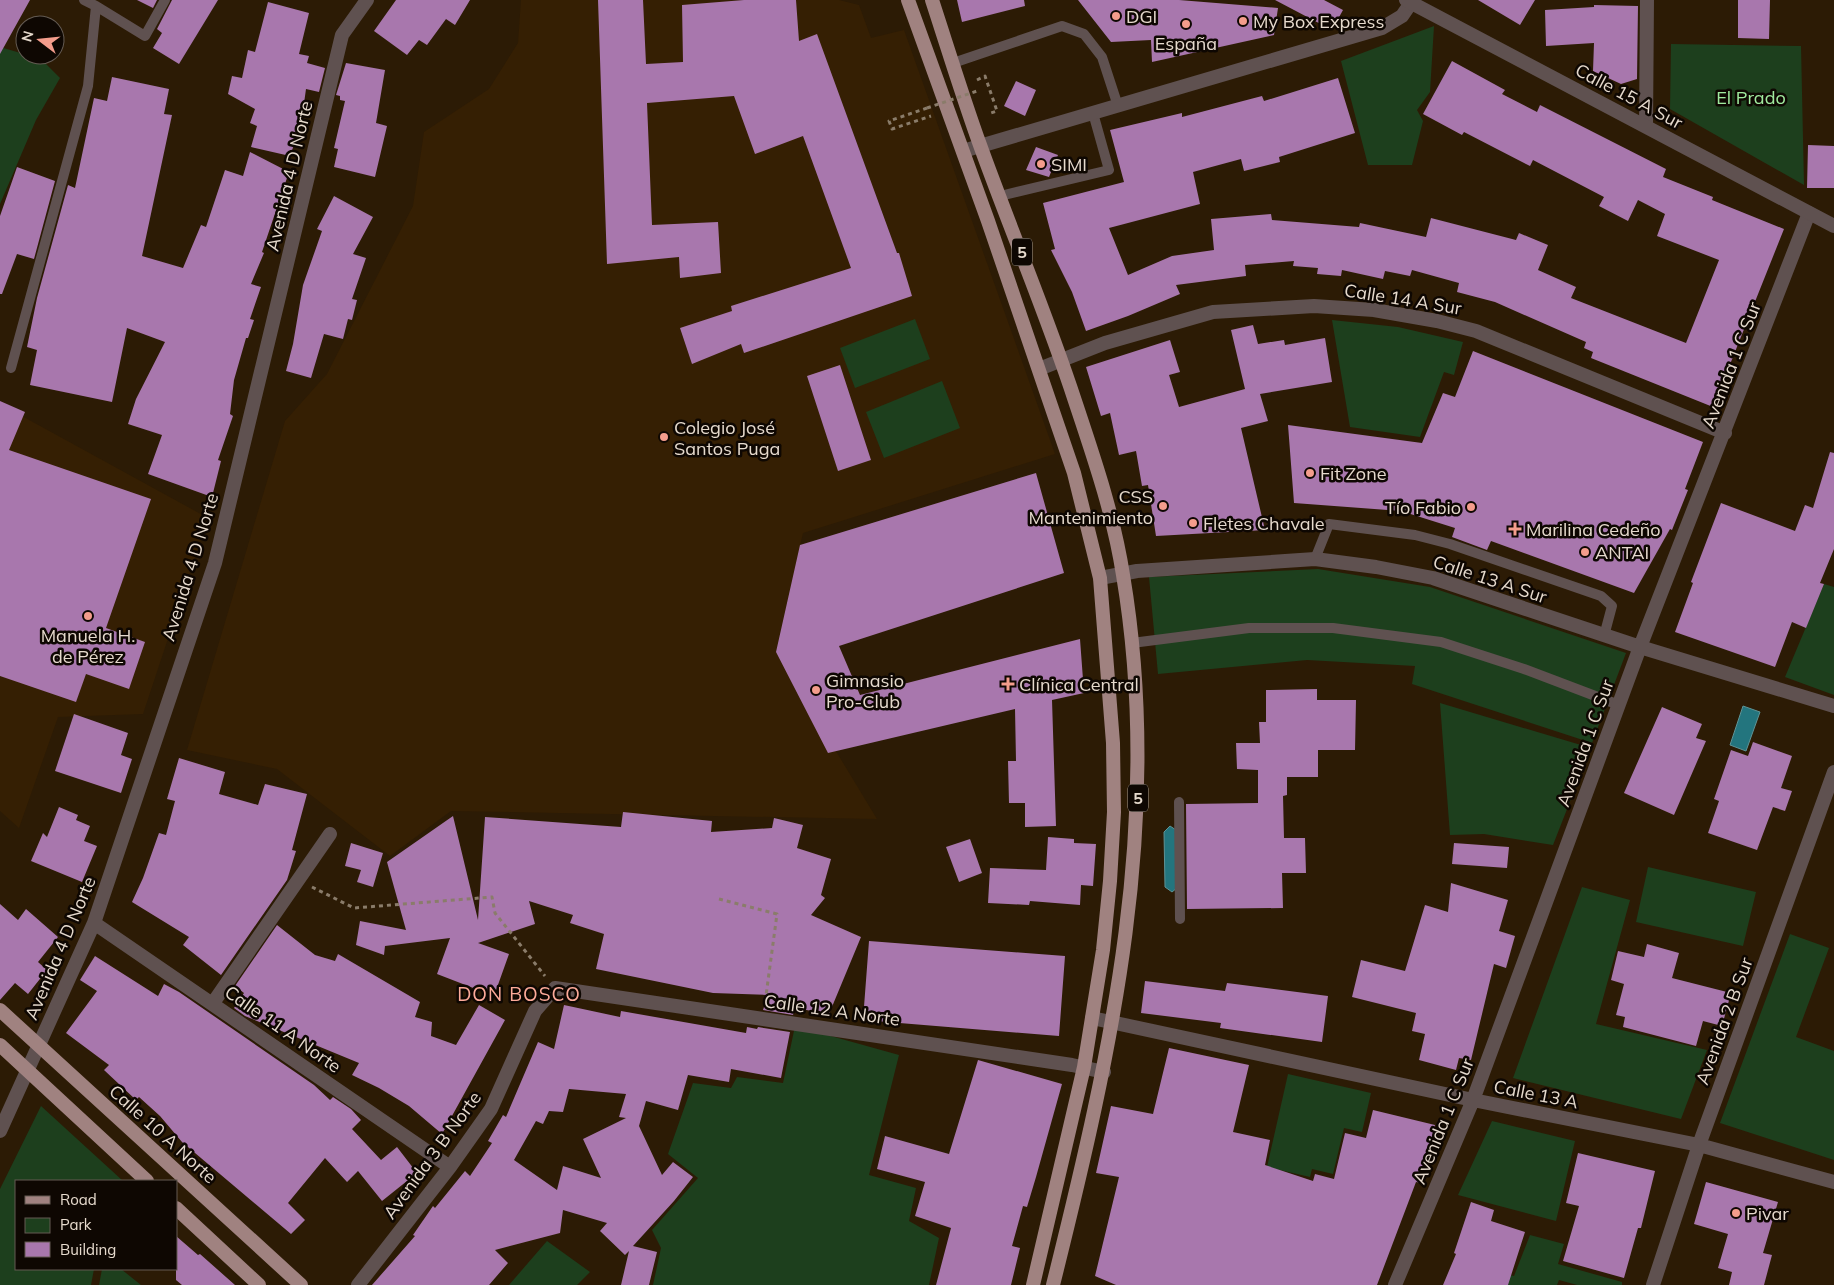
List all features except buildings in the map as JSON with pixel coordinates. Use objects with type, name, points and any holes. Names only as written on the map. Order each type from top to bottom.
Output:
[{"type":"main road","name":"5","points":[[908,0],[963,151],[1074,473],[1100,578],[1114,743],[1114,812],[1110,881],[1103,950],[1084,1067],[1033,1285]]},
{"type":"main road","name":"5","points":[[932,0],[980,146],[1062,360],[1095,460],[1123,573],[1132,643],[1137,722],[1138,804],[1129,920],[1104,1072],[1053,1285]]},
{"type":"main road","name":"Calle 10 A Norte","points":[[0,1010],[301,1285]]},
{"type":"main road","points":[[0,1045],[146,1180]]},
{"type":"main road","points":[[178,1210],[259,1285]]},
{"type":"street","name":"Avenida 4 D Norte","points":[[0,1131],[94,923],[215,563],[342,36],[367,0]]},
{"type":"street","points":[[1646,126],[1647,0]]},
{"type":"street","points":[[963,151],[1382,28],[1402,16],[1410,1]]},
{"type":"street","name":"Calle 15 A Sur","points":[[1410,1],[1834,226]]},
{"type":"street","name":"Avenida 1 C Sur","points":[[1395,1285],[1473,1100],[1640,647],[1809,213]]},
{"type":"street","name":"Calle 14 A Sur","points":[[1039,369],[1105,343],[1213,312],[1314,306],[1374,310],[1436,321],[1485,334],[1725,432]]},
{"type":"street","name":"Calle 13 A Sur","points":[[1100,578],[1123,573],[1315,559],[1376,567],[1433,578],[1604,636],[1834,706]]},
{"type":"street","name":"Avenida 2 B Sur","points":[[1653,1285],[1699,1145],[1834,772]]},
{"type":"street","points":[[212,1003],[330,834]]},
{"type":"street","name":"Calle 11 A Norte","points":[[94,923],[450,1166]]},
{"type":"street","name":"Calle 12 A Norte","points":[[555,988],[1084,1067],[1104,1072]]},
{"type":"street","name":"Avenida 3 B Norte","points":[[358,1285],[450,1166],[491,1109],[535,1011],[555,988]]},
{"type":"street","name":"Calle 13 A","points":[[1092,1018],[1473,1100],[1699,1145],[1834,1182]]},
{"type":"lane","points":[[84,0],[145,36],[165,0]]},
{"type":"lane","points":[[11,368],[88,86],[96,6]]},
{"type":"lane","points":[[953,63],[1062,26],[1084,34],[1102,57],[1118,106]]},
{"type":"lane","points":[[1000,196],[1109,170],[1093,113]]},
{"type":"lane","points":[[1315,559],[1329,524],[1415,535],[1601,596],[1612,606],[1604,636]]},
{"type":"lane","points":[[1132,643],[1249,628],[1333,628],[1441,642],[1619,705]]},
{"type":"lane","points":[[1179,802],[1180,920]]},
{"type":"path","points":[[921,119],[892,129],[889,121],[980,90],[977,79],[985,76],[997,111],[982,116]]},
{"type":"path","points":[[936,104],[939,113]]},
{"type":"path","points":[[298,880],[354,908],[492,897],[495,913],[555,988]]},
{"type":"path","points":[[719,899],[777,914],[763,1019]]},
{"type":"shaded area","name":"Colegio José Santos Puga","points":[[521,0],[839,0],[859,5],[871,38],[904,30],[1055,454],[803,533],[776,652],[877,819],[451,811],[390,856],[277,769],[187,750],[285,421],[327,374],[413,206],[424,132],[489,89],[518,43]]},
{"type":"shaded area","name":"Manuela H. de Pérez","points":[[0,404],[208,518],[143,714],[58,717],[19,828],[0,811]]},
{"type":"green space","points":[[1434,26],[1430,92],[1417,110],[1423,121],[1412,165],[1368,165],[1341,61]]},
{"type":"green space","name":"El Prado","points":[[1671,44],[1801,46],[1804,185],[1670,109]]},
{"type":"green space","points":[[0,47],[15,51],[15,65],[47,65],[60,78],[36,120],[0,204]]},
{"type":"green space","points":[[915,319],[930,359],[855,388],[840,348]]},
{"type":"green space","points":[[1332,320],[1398,327],[1463,342],[1454,375],[1444,372],[1420,437],[1350,427]]},
{"type":"green space","points":[[942,381],[960,428],[884,458],[866,412]]},
{"type":"green space","points":[[1318,569],[1430,587],[1626,653],[1592,743],[1412,684],[1415,666],[1307,660],[1158,674],[1149,577]]},
{"type":"green space","points":[[1824,584],[1834,587],[1834,695],[1785,677]]},
{"type":"green space","points":[[1440,703],[1591,748],[1553,845],[1484,834],[1450,835]]},
{"type":"green space","points":[[1648,867],[1756,892],[1743,946],[1636,922]]},
{"type":"green space","points":[[1582,887],[1630,900],[1596,1024],[1707,1050],[1681,1119],[1513,1078]]},
{"type":"green space","points":[[1790,934],[1829,948],[1796,1037],[1834,1051],[1834,1160],[1720,1123]]},
{"type":"green space","points":[[795,1026],[899,1055],[869,1175],[916,1188],[909,1221],[939,1238],[929,1285],[653,1285],[661,1248],[652,1230],[698,1178],[668,1154],[693,1083],[731,1088],[737,1077],[783,1083]]},
{"type":"green space","points":[[1288,1074],[1371,1093],[1362,1132],[1344,1128],[1333,1174],[1312,1169],[1310,1177],[1267,1167]]},
{"type":"green space","points":[[41,1106],[122,1180],[15,1180],[15,1270],[94,1270],[91,1285],[0,1285],[0,1189]]},
{"type":"green space","points":[[1492,1121],[1575,1141],[1556,1221],[1458,1195]]},
{"type":"green space","points":[[1530,1235],[1564,1244],[1558,1264],[1622,1282],[1622,1285],[1577,1285],[1559,1280],[1557,1285],[1491,1285],[1496,1272],[1514,1276]]},
{"type":"green space","points":[[547,1241],[590,1272],[577,1285],[509,1285]]},
{"type":"green space","points":[[102,1270],[122,1270],[141,1285],[99,1285]]},
{"type":"water","points":[[1743,706],[1760,712],[1746,751],[1730,745]]},
{"type":"water","points":[[1170,826],[1176,830],[1177,888],[1172,892],[1165,887],[1164,832]]},
{"type":"place","name":"DGI","points":[[1116,16]]},
{"type":"place","name":"My Box Express","points":[[1243,21]]},
{"type":"place","name":"España","points":[[1186,24]]},
{"type":"place","name":"SIMI","points":[[1041,164]]},
{"type":"place","name":"Colegio José Santos Puga","points":[[664,437]]},
{"type":"place","name":"Fit Zone","points":[[1310,473]]},
{"type":"place","name":"CSS Mantenimiento","points":[[1163,506]]},
{"type":"place","name":"Tío Fabio","points":[[1471,507]]},
{"type":"place","name":"Fletes Chavale","points":[[1193,523]]},
{"type":"place","name":"Marilina Cedeño","points":[[1515,529]]},
{"type":"place","name":"ANTAI","points":[[1585,552]]},
{"type":"place","name":"Manuela H. de Pérez","points":[[88,616]]},
{"type":"place","name":"Clínica Central","points":[[1008,684]]},
{"type":"place","name":"Gimnasio Pro-Club","points":[[816,690]]},
{"type":"place","name":"Pivar","points":[[1736,1213]]},
{"type":"district","name":"DON BOSCO","points":[[519,994]]}]
